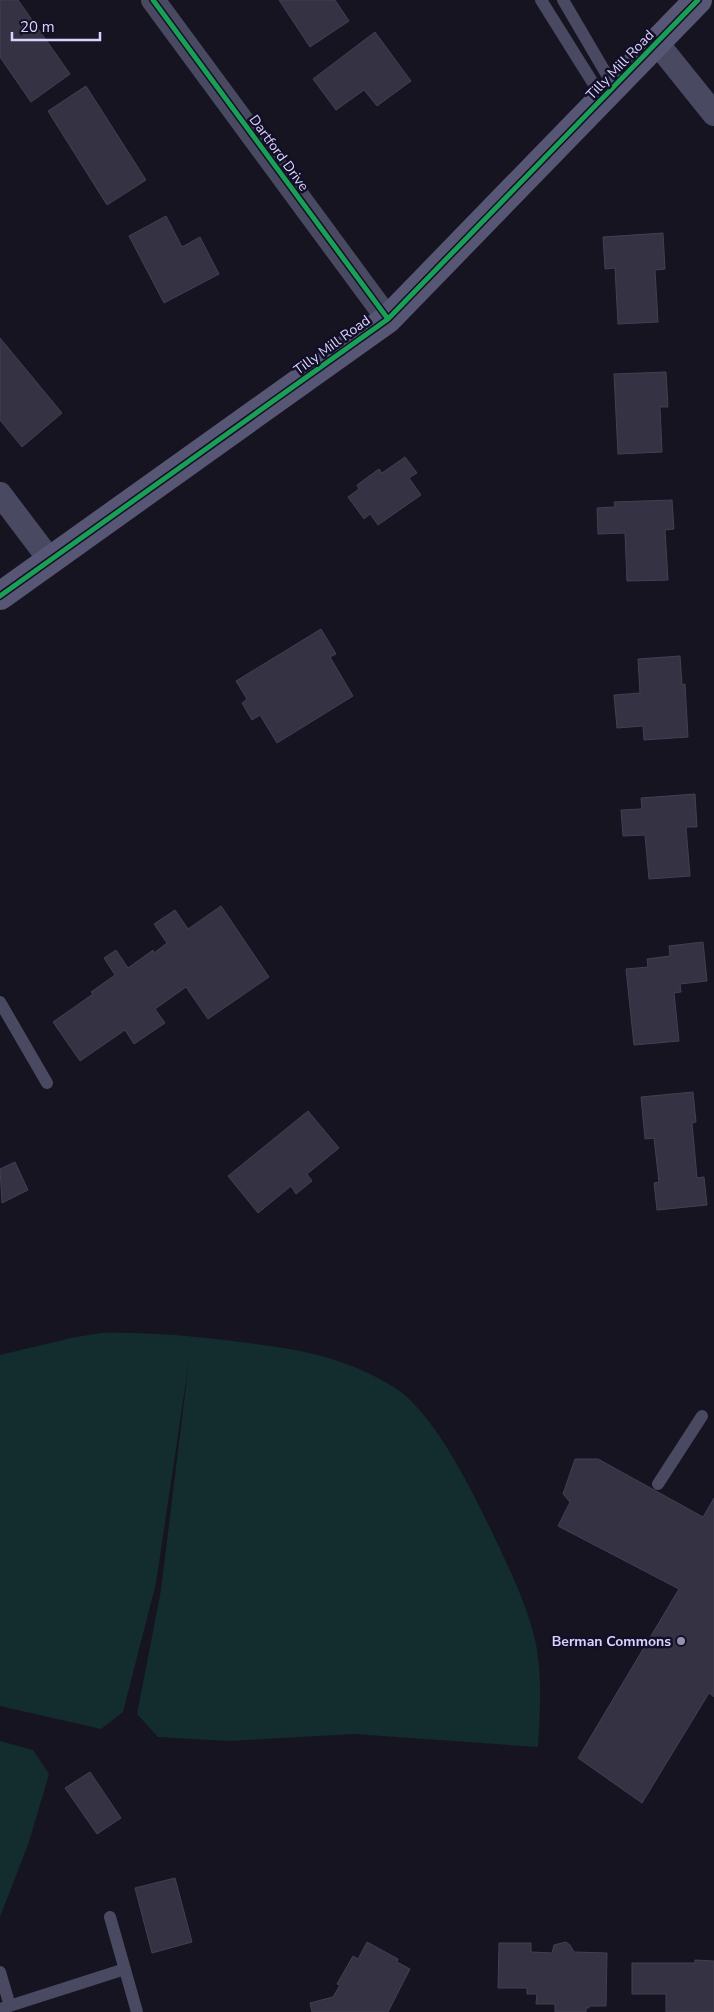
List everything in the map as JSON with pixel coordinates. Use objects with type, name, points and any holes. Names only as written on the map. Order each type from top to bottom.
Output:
[{"type":"street","name":"Dartford Drive","points":[[153,0],[388,319]]},
{"type":"street","name":"Tilly Mill Road","points":[[0,596],[388,319],[698,0]]},
{"type":"street","points":[[657,43],[714,114]]},
{"type":"street","points":[[0,494],[50,560]]},
{"type":"lane","points":[[541,0],[609,93]]},
{"type":"lane","points":[[563,0],[609,93]]},
{"type":"lane","points":[[1,1002],[46,1083]]},
{"type":"lane","points":[[658,1484],[702,1416]]},
{"type":"lane","points":[[110,1917],[137,2012]]},
{"type":"lane","points":[[0,1972],[5,2007],[125,1969]]},
{"type":"green space","points":[[101,1333],[188,1336],[306,1352],[368,1373],[392,1386],[407,1397],[424,1415],[456,1463],[491,1530],[524,1603],[539,1661],[538,1747],[354,1734],[229,1741],[158,1737],[137,1714],[161,1590],[189,1361],[156,1583],[123,1712],[101,1729],[0,1706],[0,1355]]},
{"type":"green space","points":[[0,1741],[33,1750],[49,1774],[29,1842],[0,1917]]},
{"type":"building","points":[[0,0],[18,0],[70,74],[31,102],[0,57]]},
{"type":"building","points":[[279,0],[335,0],[349,21],[310,47]]},
{"type":"building","points":[[375,32],[411,81],[377,106],[364,90],[336,110],[313,79]]},
{"type":"building","points":[[86,86],[146,180],[107,205],[48,111]]},
{"type":"building","points":[[166,216],[182,247],[200,237],[219,274],[164,303],[129,236]]},
{"type":"building","points":[[663,233],[665,269],[655,270],[658,322],[618,324],[615,268],[605,269],[603,237]]},
{"type":"building","points":[[0,338],[62,413],[22,447],[0,420]]},
{"type":"building","points":[[666,372],[668,407],[660,407],[662,452],[618,454],[614,374]]},
{"type":"building","points":[[405,457],[417,473],[409,478],[421,495],[378,525],[370,514],[364,519],[348,497],[359,489],[357,485],[379,469],[382,473]]},
{"type":"building","points":[[672,500],[674,529],[665,530],[668,580],[627,581],[625,533],[598,534],[597,508],[615,507],[614,502]]},
{"type":"building","points":[[321,629],[336,654],[330,657],[353,696],[277,743],[260,715],[252,720],[242,703],[247,699],[236,681]]},
{"type":"building","points":[[680,656],[682,685],[685,684],[688,737],[644,740],[643,726],[617,728],[614,695],[640,693],[638,659]]},
{"type":"building","points":[[695,794],[697,827],[686,827],[690,876],[649,879],[645,835],[623,836],[621,810],[642,809],[641,798]]},
{"type":"building","points":[[221,906],[269,977],[208,1019],[186,987],[155,1009],[165,1023],[134,1044],[125,1030],[80,1061],[53,1022],[93,994],[91,992],[115,975],[104,958],[116,950],[128,968],[153,950],[154,953],[167,943],[154,924],[175,910],[188,929]]},
{"type":"building","points":[[703,942],[707,981],[680,984],[681,992],[674,993],[679,1041],[634,1045],[626,969],[648,967],[647,959],[670,956],[669,946]]},
{"type":"building","points":[[693,1092],[696,1122],[692,1123],[697,1178],[704,1177],[707,1205],[657,1210],[654,1183],[659,1182],[654,1138],[645,1139],[641,1097]]},
{"type":"building","points":[[308,1111],[339,1148],[307,1174],[312,1181],[296,1194],[291,1186],[258,1213],[228,1176]]},
{"type":"building","points":[[15,1162],[28,1190],[2,1203],[0,1169]]},
{"type":"building","name":"Berman Commons","points":[[575,1459],[598,1459],[703,1517],[714,1498],[714,1697],[709,1693],[642,1803],[578,1758],[679,1589],[558,1526],[570,1502],[563,1494]]},
{"type":"building","points":[[90,1772],[121,1818],[97,1834],[65,1788]]},
{"type":"building","points":[[175,1878],[192,1942],[152,1953],[135,1888]]},
{"type":"building","points":[[367,1942],[398,1959],[397,1962],[410,1969],[388,2012],[312,2012],[310,2003],[333,1997],[340,1985],[337,1984],[353,1956],[358,1959]]},
{"type":"building","points":[[566,1942],[574,1952],[607,1953],[606,2006],[589,2006],[589,2008],[586,2008],[586,2012],[555,2012],[555,2004],[536,2004],[537,1994],[527,1994],[527,1988],[498,1988],[499,1943],[531,1943],[531,1952],[552,1953],[554,1945]]},
{"type":"building","points":[[695,1960],[714,1961],[714,2012],[666,2012],[666,1994],[632,1994],[632,1963],[695,1963]]},
{"type":"cycle path","points":[[153,0],[388,319]]},
{"type":"cycle path","points":[[0,596],[388,319],[698,0]]},
{"type":"place","name":"Berman Commons","points":[[681,1641]]}]
